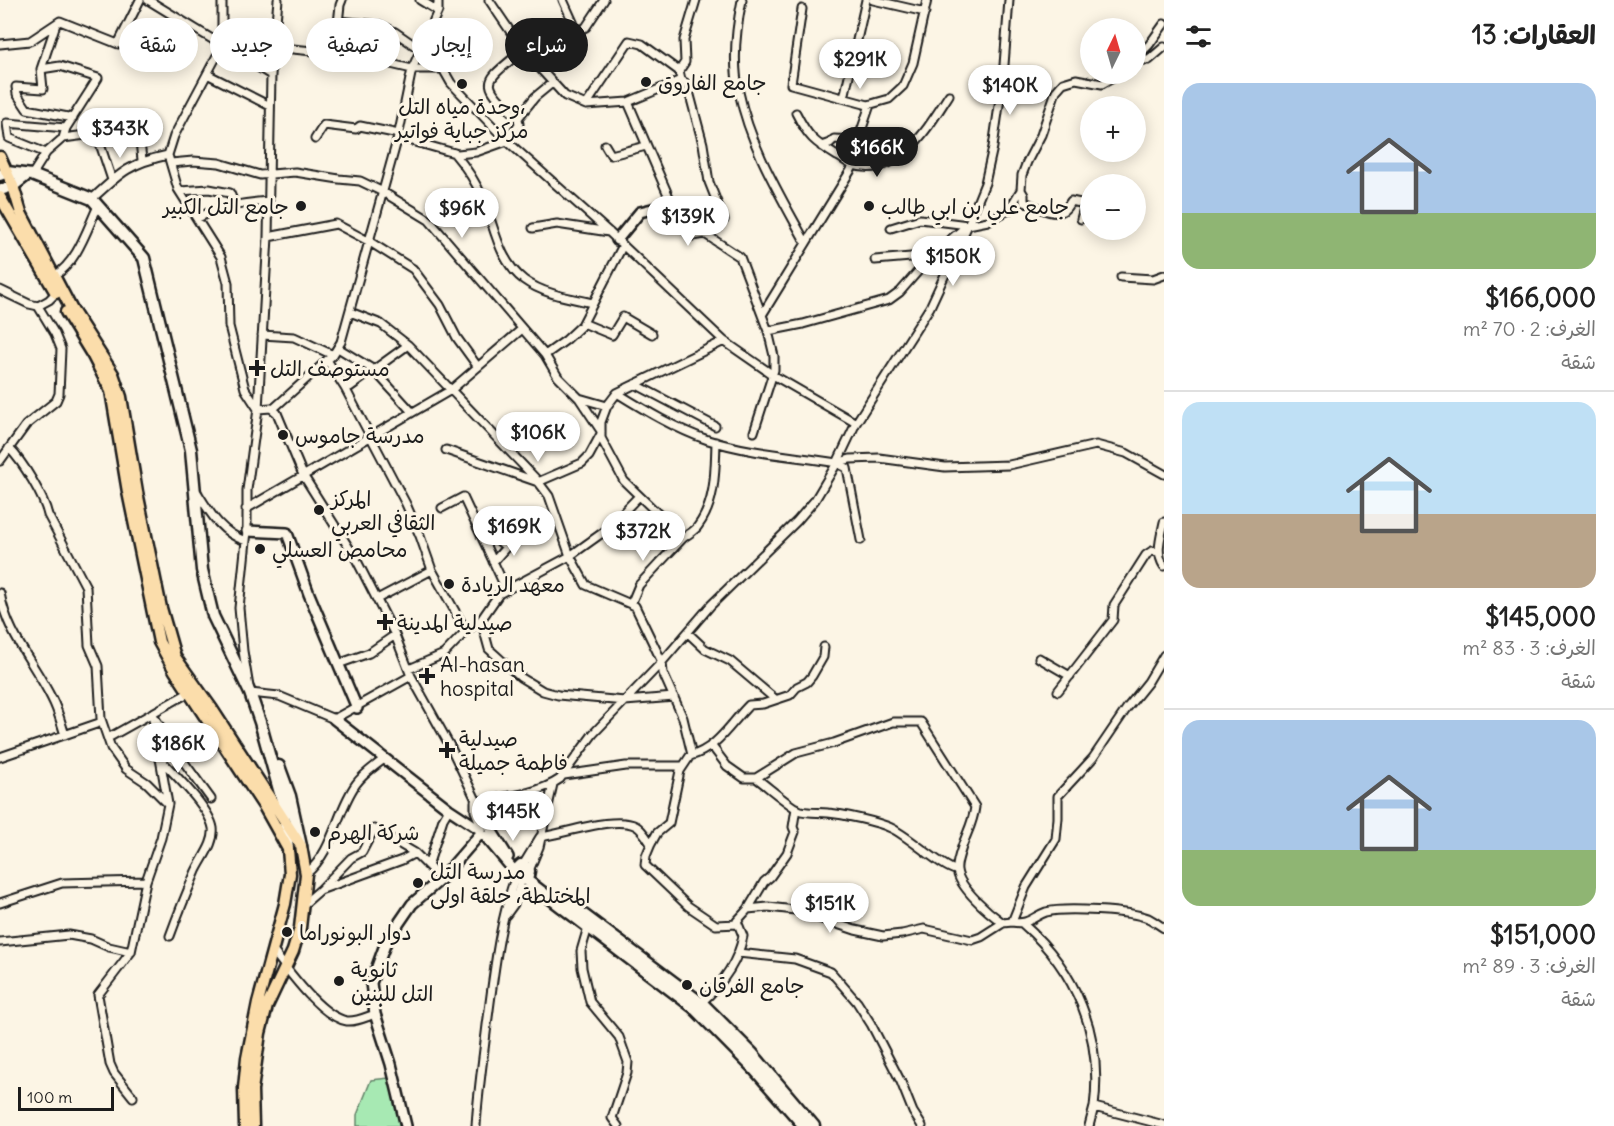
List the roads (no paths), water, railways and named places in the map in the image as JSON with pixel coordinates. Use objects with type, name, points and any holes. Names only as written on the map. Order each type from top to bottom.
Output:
[{"type":"main road","points":[[0,157],[3,174],[13,186],[21,213],[72,310],[113,374],[121,397],[137,492],[161,608],[175,657],[212,709],[301,846]]},
{"type":"main road","points":[[3,174],[30,175],[95,202],[144,258],[191,450],[202,570],[213,616],[250,693],[290,796],[306,874],[304,904],[300,928],[267,1006],[255,1060],[252,1090],[253,1126]]},
{"type":"main road","points":[[0,190],[13,186],[30,175]]},
{"type":"main road","points":[[0,197],[111,391],[128,492],[159,642],[265,808],[288,849]]},
{"type":"main road","points":[[245,1126],[244,1088],[247,1058],[258,1003],[285,904],[290,873],[283,804],[260,722]]},
{"type":"main road","points":[[522,873],[693,1007],[754,1069],[804,1126]]},
{"type":"main road","points":[[522,873],[701,1003],[752,1053],[814,1126]]},
{"type":"main road","points":[[285,904],[304,904]]},
{"type":"street","points":[[0,44],[30,42],[60,21],[118,44],[140,0]]},
{"type":"street","points":[[148,0],[210,39]]},
{"type":"street","points":[[222,0],[222,18]]},
{"type":"street","points":[[276,18],[278,0]]},
{"type":"street","points":[[339,18],[342,0]]},
{"type":"street","points":[[420,0],[438,11]]},
{"type":"street","points":[[435,18],[438,11],[438,0]]},
{"type":"street","points":[[489,0],[505,24]]},
{"type":"street","points":[[563,0],[574,33],[586,27],[604,0]]},
{"type":"street","points":[[679,71],[685,62],[684,40],[696,0]]},
{"type":"street","points":[[742,0],[735,46],[738,91],[753,138],[772,182],[806,243]]},
{"type":"street","points":[[844,98],[866,0]]},
{"type":"street","points":[[873,0],[925,12]]},
{"type":"street","points":[[802,9],[791,84],[870,105],[888,99],[903,86],[913,63],[927,0]]},
{"type":"street","points":[[475,802],[538,789],[553,784],[564,775],[593,734],[662,662],[711,605],[797,521],[815,500],[837,463],[856,423],[930,307],[985,183],[993,147],[1003,78],[1010,0]]},
{"type":"street","points":[[56,24],[41,69],[43,89],[16,87],[17,94],[27,109],[73,118]]},
{"type":"street","points":[[1146,48],[1164,24]]},
{"type":"street","points":[[586,105],[629,41],[642,44],[679,71],[681,80],[687,84],[703,144],[709,182],[724,220]]},
{"type":"street","points":[[1146,60],[1149,60],[1164,47]]},
{"type":"street","points":[[315,139],[324,125],[356,129],[360,126],[454,153],[476,152],[507,141],[519,124],[518,118],[492,92],[489,84],[492,76],[505,65]]},
{"type":"street","points":[[30,175],[46,153],[63,138],[66,128],[99,78],[60,66],[41,69]]},
{"type":"street","points":[[258,409],[273,409],[330,358],[338,348],[370,242],[398,136],[412,69],[400,66]]},
{"type":"street","points":[[210,68],[174,136],[168,155],[180,191],[221,257],[228,283],[229,326],[245,389],[258,409]]},
{"type":"street","points":[[266,72],[271,75]]},
{"type":"street","points":[[271,72],[268,237],[258,409],[246,509],[246,536],[239,608],[250,693],[279,696],[334,720],[449,809],[485,831],[522,873]]},
{"type":"street","points":[[445,72],[451,83],[507,141],[620,242],[724,341],[773,375],[856,423]]},
{"type":"street","points":[[542,72],[565,96],[586,105],[628,102],[681,80]]},
{"type":"street","points":[[207,74],[270,106]]},
{"type":"street","points":[[891,228],[920,219],[968,225],[988,221],[1009,210],[1021,190],[1022,175],[1041,135],[1056,91],[1063,82],[1080,80]]},
{"type":"street","points":[[518,118],[552,83]]},
{"type":"street","points":[[796,113],[810,138],[821,146],[854,165],[871,166],[894,162],[927,129],[950,95]]},
{"type":"street","points":[[628,102],[672,204],[688,233],[693,236],[705,234],[740,257],[768,331],[774,356],[773,375],[754,432]]},
{"type":"street","points":[[821,146],[831,143],[834,139],[858,140],[870,105]]},
{"type":"street","points":[[46,153],[9,138],[7,123],[66,128]]},
{"type":"street","points":[[125,125],[140,141],[142,160]]},
{"type":"street","points":[[63,138],[86,135],[100,144],[112,180]]},
{"type":"street","points":[[605,145],[611,155],[646,146]]},
{"type":"street","points":[[454,153],[472,175],[509,266],[525,281],[554,294],[593,303]]},
{"type":"street","points":[[54,276],[65,270],[72,259],[95,202],[112,180],[142,160],[168,155]]},
{"type":"street","points":[[171,163],[193,161],[219,163],[260,175],[295,172],[360,181],[429,220],[545,355],[558,377],[579,398],[601,433]]},
{"type":"street","points":[[762,315],[854,165]]},
{"type":"street","points":[[180,191],[209,189],[230,193],[235,205]]},
{"type":"street","points":[[1021,190],[1024,202],[1054,212],[1066,209],[1071,201],[1080,203]]},
{"type":"street","points":[[198,218],[209,212],[235,205],[269,201]]},
{"type":"street","points":[[545,355],[566,340],[583,323],[620,242],[640,213],[672,204]]},
{"type":"street","points":[[268,237],[336,224],[370,242],[413,269],[440,306],[457,338],[478,367]]},
{"type":"street","points":[[533,228],[557,224],[609,232]]},
{"type":"street","points":[[768,331],[803,324],[889,300],[900,292],[934,253],[968,225]]},
{"type":"street","points":[[875,260],[934,253]]},
{"type":"street","points":[[1121,277],[1153,279],[1164,274]]},
{"type":"street","points":[[0,290],[38,306],[56,293]]},
{"type":"street","points":[[0,461],[26,425],[56,401],[59,394],[60,349],[55,334],[38,306]]},
{"type":"street","points":[[350,312],[381,324],[408,345],[538,482],[549,496],[570,556],[586,585],[635,606],[662,662],[663,673],[683,718],[692,755]]},
{"type":"street","points":[[583,323],[612,335],[623,316],[652,334]]},
{"type":"street","points":[[246,509],[303,475],[371,439],[412,412],[452,390],[522,329]]},
{"type":"street","points":[[262,335],[294,338],[330,358],[413,519],[432,570],[466,631]]},
{"type":"street","points":[[683,538],[624,481],[601,438],[601,422],[607,406],[617,393],[724,341]]},
{"type":"street","points":[[345,388],[350,387],[408,345]]},
{"type":"street","points":[[338,348],[374,370],[412,412]]},
{"type":"street","points":[[635,384],[715,426]]},
{"type":"street","points":[[617,393],[676,426],[716,442],[837,463],[847,468],[861,540]]},
{"type":"street","points":[[579,398],[607,406]]},
{"type":"street","points":[[273,409],[277,413],[303,475],[356,559],[377,599],[410,673],[450,746],[475,802],[480,807],[485,831]]},
{"type":"street","points":[[446,450],[523,479],[538,482],[582,463],[589,456],[601,433]]},
{"type":"street","points":[[631,604],[639,585],[683,538],[698,528],[715,483],[716,442]]},
{"type":"street","points":[[837,463],[850,459],[879,458],[945,467],[1009,465],[1096,445],[1126,453],[1164,474]]},
{"type":"street","points":[[9,448],[22,462],[46,505],[48,515],[86,587],[89,645],[98,666],[102,722],[111,748],[126,769],[147,783],[168,804]]},
{"type":"street","points":[[196,489],[213,518],[223,529],[237,538],[286,533],[357,708]]},
{"type":"street","points":[[334,720],[444,654],[466,631],[481,620],[499,594],[570,556],[604,531],[639,496]]},
{"type":"street","points":[[442,508],[463,497],[506,589]]},
{"type":"street","points":[[476,522],[506,547]]},
{"type":"street","points":[[1164,522],[1159,552],[1164,566]]},
{"type":"street","points":[[493,562],[516,536]]},
{"type":"street","points":[[1058,691],[1113,620],[1114,606],[1146,555],[1152,551],[1159,552]]},
{"type":"street","points":[[377,599],[432,570]]},
{"type":"street","points":[[0,593],[4,614],[23,651],[53,699],[65,735]]},
{"type":"street","points":[[481,620],[489,649],[520,677],[543,691],[558,695],[625,700],[674,697]]},
{"type":"street","points":[[688,633],[705,649],[730,661],[775,699]]},
{"type":"street","points":[[338,664],[369,654],[395,635]]},
{"type":"street","points":[[738,924],[716,925],[688,906],[645,865],[646,856],[657,833],[669,823],[680,771],[692,755],[700,753],[723,735],[748,705],[763,704],[790,695],[796,687],[807,682],[822,657],[824,647]]},
{"type":"street","points":[[1012,922],[1026,887],[1056,838],[1058,796],[1093,758],[1148,682],[1164,655]]},
{"type":"street","points":[[1039,658],[1070,676]]},
{"type":"street","points":[[108,738],[190,692]]},
{"type":"street","points":[[133,1096],[117,1077],[110,1064],[98,995],[131,952],[146,882],[161,838],[168,804],[152,713]]},
{"type":"street","points":[[152,713],[170,743],[211,799]]},
{"type":"street","points":[[0,758],[102,722]]},
{"type":"street","points":[[711,745],[727,766],[744,778],[756,778],[796,753],[834,743],[893,722],[921,722],[975,807],[974,821],[963,844],[956,870],[977,901],[1003,923]]},
{"type":"street","points":[[159,758],[193,795],[210,819],[214,831],[170,936]]},
{"type":"street","points":[[306,874],[317,864],[356,784],[384,759]]},
{"type":"street","points":[[564,775],[626,766],[683,766]]},
{"type":"street","points":[[756,778],[804,812],[846,815],[892,828],[950,869],[956,870]]},
{"type":"street","points":[[476,1126],[481,1064],[507,902],[539,847],[553,784]]},
{"type":"street","points":[[701,1003],[724,979],[738,953],[743,936],[737,921],[787,853],[795,832],[793,826],[796,808]]},
{"type":"street","points":[[428,866],[443,819],[449,809]]},
{"type":"street","points":[[540,837],[622,822],[638,827],[651,843]]},
{"type":"street","points":[[304,904],[351,858],[362,852],[374,829],[415,853],[441,879]]},
{"type":"street","points":[[406,1126],[391,1064],[375,1014],[371,983],[386,942],[412,904],[441,879],[485,831]]},
{"type":"street","points":[[320,890],[402,860],[415,853]]},
{"type":"street","points":[[0,903],[62,883],[146,882]]},
{"type":"street","points":[[748,909],[768,907],[795,910],[855,930],[883,936],[924,929],[972,940],[1003,923],[1023,924],[1042,940],[1071,982],[1086,1017],[1097,1071],[1094,1107],[1089,1126]]},
{"type":"street","points":[[1023,924],[1047,912],[1084,910],[1123,912],[1148,918],[1164,928]]},
{"type":"street","points":[[588,927],[581,951],[582,968],[590,1002],[619,1037],[628,1062],[627,1073],[612,1118],[618,1126]]},
{"type":"street","points":[[0,942],[69,935],[91,939],[109,947],[131,952]]},
{"type":"street","points":[[273,951],[320,1006],[335,1017],[352,1021],[375,1014]]},
{"type":"street","points":[[738,953],[795,959],[831,972],[851,994],[866,1016],[888,1055],[913,1112],[922,1126]]},
{"type":"street","points":[[1094,1107],[1164,1125]]},
{"type":"place","name":"جامع الفاروق","points":[[646,82]]},
{"type":"place","name":"وحدة مياه التل، مركز جباية فواتير","points":[[462,84]]},
{"type":"place","name":"جامع التل الكبير","points":[[301,206]]},
{"type":"place","name":"جامع علي بن ابي طالب","points":[[869,206]]},
{"type":"place","name":"مستوصف التل","points":[[257,368]]},
{"type":"place","name":"مدرسة جاموس","points":[[283,435]]},
{"type":"place","name":"المركز الثقافي العربي","points":[[319,510]]},
{"type":"place","name":"محامص العسلي","points":[[260,549]]},
{"type":"place","name":"معهد الريادة","points":[[449,584]]},
{"type":"place","name":"صيدلية المدينة","points":[[385,622]]},
{"type":"place","name":"Al-hasan hospital","points":[[427,676]]},
{"type":"place","name":"صيدلية فاطمة جميلة","points":[[447,750]]},
{"type":"place","name":"شركة الهرم","points":[[315,832]]},
{"type":"place","name":"مدرسة التل المختلطة، حلقة اولى","points":[[418,883]]},
{"type":"place","name":"دوار البونوراما","points":[[287,932]]},
{"type":"place","name":"ثانوية التل للبنين","points":[[339,981]]},
{"type":"place","name":"جامع الفرقان","points":[[687,985]]}]
